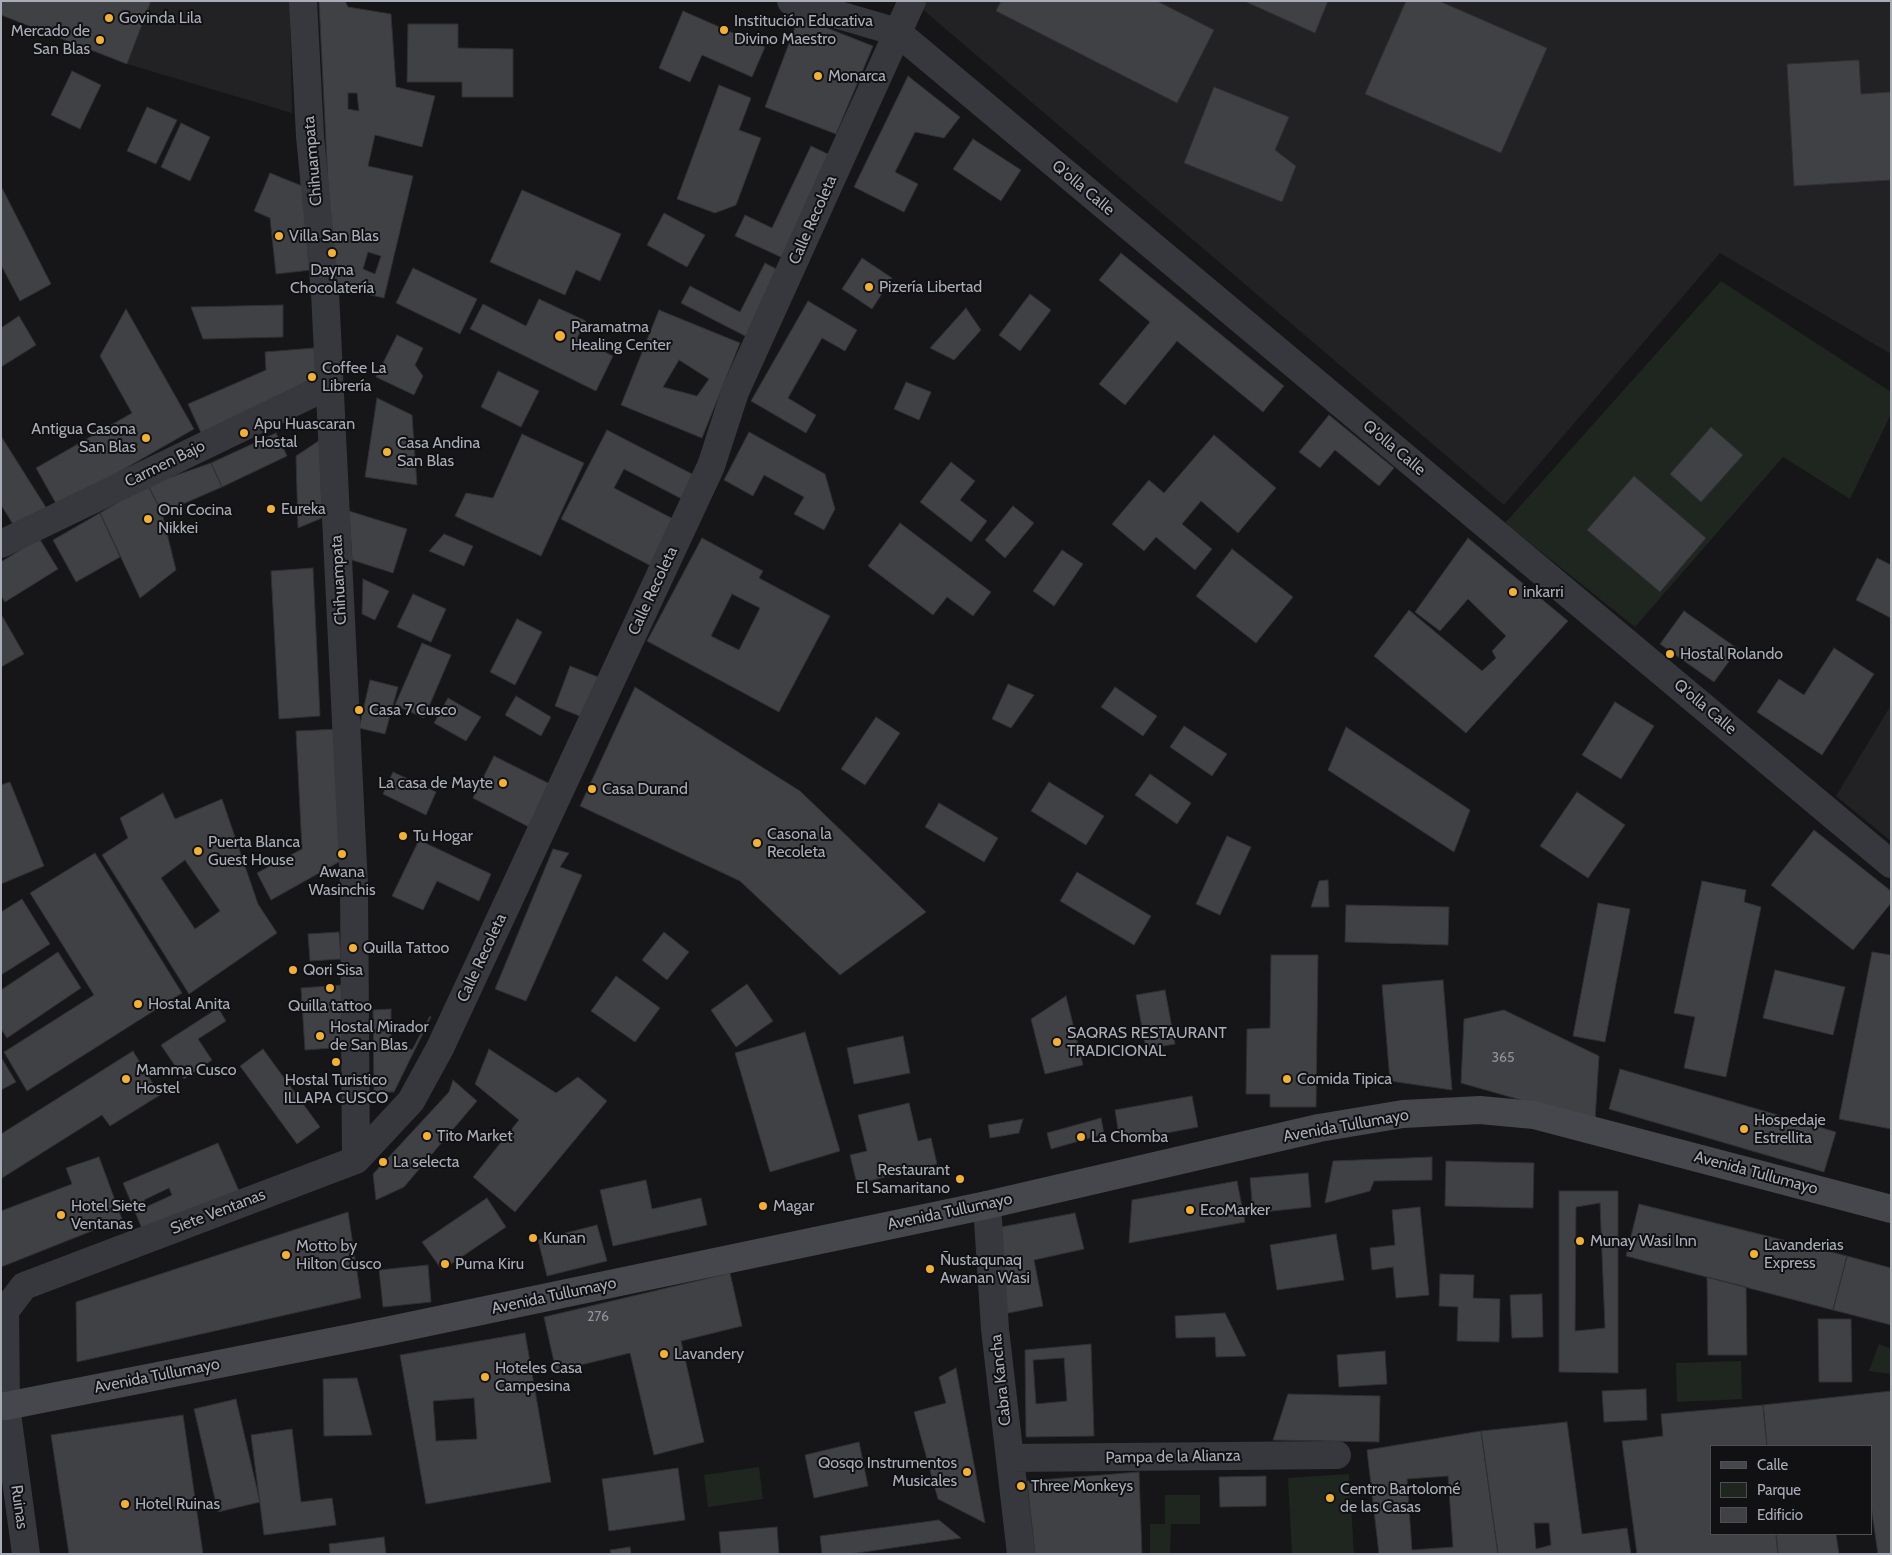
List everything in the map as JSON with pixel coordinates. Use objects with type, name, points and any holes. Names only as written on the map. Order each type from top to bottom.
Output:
[{"type":"street","name":"Chihuampata","points":[[303,1],[310,136],[325,292],[354,886],[356,1160]]},
{"type":"street","points":[[791,1],[897,32]]},
{"type":"street","name":"Calle Recoleta","points":[[356,1160],[411,1101],[440,1048],[711,466],[735,392],[912,1]]},
{"type":"street","name":"Q'olla Calle","points":[[897,32],[1891,864]]},
{"type":"street","name":"Carmen Bajo","points":[[1,544],[330,385]]},
{"type":"street","name":"Avenida Tullumayo","points":[[4,1407],[381,1332],[987,1205],[1319,1128],[1403,1114],[1480,1110],[1534,1115],[1891,1209]]},
{"type":"street","name":"Siete Ventanas","points":[[6,1311],[24,1286],[356,1160]]},
{"type":"street","name":"Cabra Kancha","points":[[987,1205],[995,1329],[1021,1554]]},
{"type":"street","name":"Ruinas","points":[[6,1311],[4,1407],[26,1554]]},
{"type":"street","name":"Pampa de la Alianza","points":[[1010,1458],[1337,1455]]},
{"type":"shaded area","points":[[151,1],[290,1],[292,113],[127,64]]},
{"type":"shaded area","points":[[924,1],[1891,1],[1891,354],[1720,253],[1504,505],[921,8]]},
{"type":"shaded area","points":[[1891,705],[1891,841],[1836,796]]},
{"type":"green space","points":[[1721,281],[1891,392],[1891,414],[1850,499],[1783,457],[1635,627],[1505,523]],"holes":[[[1634,476],[1706,538],[1660,592],[1588,530]]]},
{"type":"green space","points":[[1879,1344],[1891,1349],[1891,1374],[1869,1371]]},
{"type":"green space","points":[[1741,1361],[1742,1399],[1677,1402],[1676,1363]]},
{"type":"green space","points":[[759,1467],[763,1499],[708,1507],[704,1475]]},
{"type":"green space","points":[[1349,1474],[1354,1554],[1292,1554],[1288,1478]]},
{"type":"green space","points":[[1165,1495],[1200,1495],[1200,1524],[1171,1524],[1170,1554],[1150,1554],[1150,1524],[1165,1524]]},
{"type":"building","name":"Mercado de San Blas","points":[[1,1],[151,1],[127,64],[1,15]]},
{"type":"building","points":[[319,1],[345,1],[348,7],[391,14],[396,87],[435,96],[422,147],[375,135],[368,166],[413,176],[384,298],[333,286]],"holes":[[[348,93],[357,93],[359,111],[348,109]],[[368,252],[381,256],[375,274],[363,269]]]},
{"type":"building","points":[[1001,1],[1157,1],[1214,30],[1177,103],[996,11]]},
{"type":"building","points":[[1244,1],[1328,1],[1315,33]]},
{"type":"building","points":[[1406,1],[1439,1],[1547,48],[1501,153],[1365,94]]},
{"type":"building","points":[[683,11],[765,47],[752,77],[702,55],[690,82],[659,68]]},
{"type":"building","name":"Monarca","points":[[799,17],[873,46],[836,134],[765,107]]},
{"type":"building","points":[[408,24],[458,24],[458,48],[513,49],[513,97],[462,97],[462,82],[407,82]]},
{"type":"building","points":[[1859,60],[1861,94],[1891,92],[1891,180],[1794,186],[1787,64]]},
{"type":"building","points":[[72,71],[101,85],[80,129],[51,115]]},
{"type":"building","points":[[908,76],[960,117],[944,138],[915,132],[895,172],[918,184],[904,212],[854,187]]},
{"type":"building","points":[[719,85],[751,98],[739,130],[761,138],[736,205],[715,213],[677,199]]},
{"type":"building","points":[[1214,87],[1289,117],[1275,150],[1296,166],[1282,202],[1184,163]]},
{"type":"building","points":[[147,107],[177,120],[156,164],[127,151]]},
{"type":"building","points":[[181,123],[210,137],[190,181],[161,167]]},
{"type":"building","points":[[973,139],[1021,170],[1001,201],[953,169]]},
{"type":"building","points":[[811,146],[832,156],[783,258],[735,236],[745,215],[772,228]]},
{"type":"building","points":[[270,173],[302,186],[311,270],[276,274],[270,218],[254,211]]},
{"type":"building","points":[[1,186],[51,284],[20,301],[1,265]]},
{"type":"building","points":[[522,190],[621,234],[600,281],[576,270],[565,295],[490,262]]},
{"type":"building","points":[[664,213],[705,235],[687,267],[647,245]]},
{"type":"building","points":[[1121,253],[1284,386],[1263,412],[1177,341],[1125,405],[1099,384],[1150,322],[1099,280]]},
{"type":"building","points":[[862,258],[892,278],[872,309],[842,289]]},
{"type":"building","points":[[765,263],[782,272],[749,338],[681,303],[690,286],[740,312]]},
{"type":"building","points":[[413,268],[477,299],[460,334],[396,303]]},
{"type":"building","points":[[1030,294],[1051,310],[1020,351],[999,335]]},
{"type":"building","points":[[539,299],[586,321],[577,338],[613,356],[596,391],[470,329],[483,304],[526,326]]},
{"type":"building","points":[[808,301],[857,330],[845,351],[822,338],[788,398],[816,415],[806,433],[751,401]]},
{"type":"building","points":[[283,305],[283,337],[203,339],[191,307]]},
{"type":"building","points":[[966,308],[981,330],[954,360],[930,348]]},
{"type":"building","points":[[126,309],[194,429],[58,507],[36,468],[132,413],[100,356]]},
{"type":"building","points":[[659,310],[740,343],[702,438],[621,405]],"holes":[[[679,360],[709,379],[697,396],[663,387]]]},
{"type":"building","points":[[19,316],[36,345],[1,367],[1,328]]},
{"type":"building","points":[[397,335],[423,348],[415,365],[423,376],[414,395],[376,377]]},
{"type":"building","points":[[314,348],[317,386],[203,437],[188,404],[266,370],[265,352]]},
{"type":"building","points":[[498,371],[539,391],[521,427],[481,407]]},
{"type":"building","points":[[906,382],[931,392],[919,420],[894,409]]},
{"type":"building","points":[[377,398],[412,415],[417,485],[365,477]]},
{"type":"building","points":[[1329,415],[1394,468],[1379,486],[1335,450],[1320,468],[1299,452]]},
{"type":"building","points":[[1711,427],[1743,455],[1701,502],[1670,474]]},
{"type":"building","points":[[607,430],[694,475],[682,499],[624,469],[614,488],[679,522],[655,568],[561,519]]},
{"type":"building","points":[[749,432],[825,474],[835,509],[824,530],[794,514],[804,497],[764,475],[753,496],[724,480]]},
{"type":"building","points":[[276,433],[287,456],[222,487],[211,463]]},
{"type":"building","points":[[522,434],[584,463],[541,556],[455,516],[466,493],[493,498]]},
{"type":"building","points":[[1214,435],[1276,488],[1238,533],[1201,501],[1182,524],[1212,549],[1195,570],[1156,537],[1144,551],[1112,524],[1149,480],[1164,493]]},
{"type":"building","points":[[1,436],[47,509],[16,529],[1,505]]},
{"type":"building","points":[[320,440],[322,518],[298,528],[296,456]]},
{"type":"building","points":[[951,462],[975,481],[960,500],[987,521],[971,542],[920,502]]},
{"type":"building","points":[[211,463],[222,487],[162,513],[148,485]]},
{"type":"building","points":[[1634,476],[1706,538],[1660,592],[1587,530]]},
{"type":"building","points":[[148,485],[162,513],[176,570],[140,598],[100,513]]},
{"type":"building","points":[[1013,506],[1034,523],[1005,558],[985,540]]},
{"type":"building","points":[[349,511],[407,529],[393,573],[352,560]]},
{"type":"building","points":[[100,513],[120,557],[76,582],[53,540]]},
{"type":"building","points":[[900,523],[991,592],[973,616],[947,597],[933,615],[868,566]]},
{"type":"building","points":[[444,534],[473,546],[464,566],[429,551]]},
{"type":"building","points":[[39,538],[58,569],[5,602],[1,596],[1,562]]},
{"type":"building","points":[[702,538],[763,571],[759,578],[830,616],[779,712],[647,641]],"holes":[[[732,594],[760,608],[739,650],[711,636]]]},
{"type":"building","points":[[1468,538],[1568,621],[1466,733],[1374,656],[1409,610],[1482,671],[1496,658],[1492,651],[1506,636],[1468,599],[1440,631],[1415,612]]},
{"type":"building","points":[[1232,549],[1293,597],[1256,643],[1196,596]]},
{"type":"building","points":[[1062,550],[1083,564],[1054,606],[1033,591]]},
{"type":"building","points":[[1877,558],[1891,565],[1891,618],[1856,600]]},
{"type":"building","points":[[313,568],[320,716],[279,719],[271,571]]},
{"type":"building","points":[[363,579],[389,591],[375,620],[362,614]]},
{"type":"building","points":[[413,594],[446,609],[431,642],[397,627]]},
{"type":"building","points":[[1684,611],[1738,649],[1714,682],[1660,644]]},
{"type":"building","points":[[1,614],[24,654],[1,667]]},
{"type":"building","points":[[517,619],[542,632],[515,685],[490,672]]},
{"type":"building","points":[[422,643],[451,655],[424,718],[395,705]]},
{"type":"building","points":[[1834,648],[1874,674],[1822,755],[1757,712],[1779,679],[1804,695]]},
{"type":"building","points":[[570,666],[598,677],[582,717],[555,706]]},
{"type":"building","points":[[370,680],[398,687],[385,734],[359,728]]},
{"type":"building","points":[[1008,684],[1034,695],[1011,728],[992,719]]},
{"type":"building","name":"Casona la Recoleta","points":[[635,687],[800,791],[926,912],[840,975],[740,881],[580,806]]},
{"type":"building","points":[[1115,687],[1157,716],[1143,736],[1101,707]]},
{"type":"building","points":[[516,696],[551,717],[541,736],[505,715]]},
{"type":"building","points":[[448,698],[481,717],[466,741],[434,723]]},
{"type":"building","points":[[1615,702],[1654,726],[1621,779],[1582,755]]},
{"type":"building","points":[[876,717],[900,733],[865,785],[841,769]]},
{"type":"building","points":[[1184,726],[1227,754],[1212,776],[1170,747]]},
{"type":"building","points":[[1346,727],[1470,810],[1454,852],[1328,770]]},
{"type":"building","points":[[340,729],[346,858],[271,900],[257,873],[302,849],[296,731]]},
{"type":"building","points":[[494,756],[550,784],[529,827],[473,798]]},
{"type":"building","points":[[393,772],[436,792],[426,815],[383,794]]},
{"type":"building","points":[[1150,774],[1191,803],[1177,824],[1135,795]]},
{"type":"building","points":[[10,782],[44,866],[1,884],[1,785]]},
{"type":"building","points":[[1049,782],[1104,816],[1086,845],[1031,811]]},
{"type":"building","points":[[1577,792],[1625,825],[1588,878],[1540,846]]},
{"type":"building","points":[[163,793],[175,819],[222,799],[258,904],[277,933],[189,994],[102,855],[128,838],[120,818]],"holes":[[[185,860],[220,911],[195,929],[161,878]]]},
{"type":"building","points":[[939,803],[998,838],[984,862],[925,827]]},
{"type":"building","points":[[1814,830],[1891,891],[1891,903],[1853,950],[1771,885]]},
{"type":"building","points":[[1227,836],[1251,847],[1220,915],[1196,904]]},
{"type":"building","points":[[419,840],[491,874],[479,901],[437,881],[423,910],[392,896]]},
{"type":"building","points":[[553,849],[569,853],[560,867],[582,875],[526,1001],[495,989]]},
{"type":"building","points":[[95,853],[182,993],[27,1091],[4,1052],[94,995],[30,893]]},
{"type":"building","points":[[1077,872],[1151,916],[1134,945],[1060,901]]},
{"type":"building","points":[[1328,880],[1329,907],[1311,907],[1319,881]]},
{"type":"building","points":[[1702,881],[1746,890],[1744,902],[1761,907],[1726,1077],[1684,1068],[1695,1017],[1674,1013]]},
{"type":"building","points":[[22,899],[50,944],[1,975],[1,912]]},
{"type":"building","points":[[1598,903],[1630,909],[1605,1042],[1573,1036]]},
{"type":"building","points":[[1346,905],[1449,907],[1448,945],[1345,942]]},
{"type":"building","points":[[339,932],[341,959],[310,961],[308,934]]},
{"type":"building","points":[[664,932],[689,952],[667,980],[642,960]]},
{"type":"building","points":[[58,952],[81,988],[7,1038],[1,1029],[1,990]]},
{"type":"building","points":[[1872,952],[1891,955],[1891,1129],[1839,1119]]},
{"type":"building","points":[[1271,955],[1318,955],[1316,1107],[1270,1107],[1270,1094],[1246,1094],[1247,1029],[1270,1028]]},
{"type":"building","points":[[1775,970],[1845,987],[1833,1035],[1763,1018]]},
{"type":"building","points":[[616,976],[660,1008],[635,1042],[591,1011]]},
{"type":"building","points":[[1443,980],[1452,1090],[1390,1081],[1382,985]]},
{"type":"building","points":[[747,984],[773,1021],[736,1047],[711,1010]]},
{"type":"building","points":[[341,985],[345,1047],[305,1050],[301,988]]},
{"type":"building","points":[[1165,990],[1175,1044],[1146,1049],[1136,995]]},
{"type":"building","name":"SAQRAS RESTAURANT TRADICIONAL","points":[[1066,996],[1083,1065],[1045,1074],[1031,1019]]},
{"type":"building","points":[[218,1008],[226,1021],[198,1039],[212,1060],[184,1079],[161,1045]]},
{"type":"building","points":[[391,1009],[391,1039],[412,1050],[431,1017],[394,1092],[374,1092],[373,1010]]},
{"type":"building","points":[[1504,1010],[1599,1056],[1595,1121],[1461,1083],[1464,1019]]},
{"type":"building","points":[[805,1032],[840,1151],[770,1172],[735,1053]]},
{"type":"building","points":[[903,1036],[910,1073],[854,1084],[847,1048]]},
{"type":"building","points":[[263,1049],[320,1127],[297,1144],[240,1066]]},
{"type":"building","points":[[489,1049],[556,1093],[578,1077],[607,1101],[515,1212],[473,1177],[519,1120],[475,1084]]},
{"type":"building","points":[[133,1051],[160,1095],[110,1126],[102,1115],[2,1178],[1,1134]]},
{"type":"building","points":[[1,1057],[16,1082],[1,1090]]},
{"type":"building","points":[[1620,1069],[1836,1132],[1824,1172],[1609,1109]]},
{"type":"building","points":[[453,1080],[477,1101],[404,1187],[376,1200],[373,1174],[449,1092]]},
{"type":"building","points":[[1192,1096],[1198,1127],[1120,1142],[1115,1110]]},
{"type":"building","points":[[909,1103],[918,1141],[931,1138],[937,1164],[857,1184],[850,1155],[867,1151],[858,1115]]},
{"type":"building","points":[[1101,1118],[1104,1134],[1051,1149],[1047,1133]]},
{"type":"building","points":[[1023,1119],[1019,1133],[990,1138],[988,1125]]},
{"type":"building","points":[[218,1143],[239,1191],[143,1231],[123,1183]],"holes":[[[169,1188],[172,1195],[146,1207],[144,1200]]]},
{"type":"building","name":"Hotel Siete Ventanas","points":[[99,1157],[122,1219],[1,1267],[1,1211],[72,1184],[66,1168]]},
{"type":"building","points":[[1432,1157],[1432,1180],[1374,1181],[1370,1191],[1325,1203],[1333,1161]]},
{"type":"building","points":[[1446,1161],[1534,1163],[1533,1208],[1445,1206]]},
{"type":"building","points":[[1308,1173],[1311,1207],[1253,1213],[1250,1178]]},
{"type":"building","points":[[646,1180],[652,1209],[701,1198],[707,1225],[613,1246],[600,1190]]},
{"type":"building","points":[[1237,1181],[1245,1222],[1129,1243],[1132,1200]]},
{"type":"building","points":[[1559,1191],[1618,1191],[1618,1373],[1559,1372]],"holes":[[[1600,1203],[1605,1328],[1575,1331],[1576,1207]]]},
{"type":"building","points":[[487,1198],[506,1227],[442,1270],[422,1242]]},
{"type":"building","points":[[1639,1204],[1847,1256],[1833,1310],[1626,1256]]},
{"type":"building","points":[[1420,1207],[1429,1295],[1396,1298],[1393,1267],[1372,1270],[1370,1248],[1395,1245],[1392,1210]]},
{"type":"building","name":"Motto by Hilton Cusco","points":[[348,1212],[361,1298],[77,1362],[76,1302]]},
{"type":"building","points":[[1075,1213],[1084,1249],[1034,1260],[1043,1306],[1004,1314],[1001,1227]]},
{"type":"building","points":[[597,1225],[607,1261],[547,1276],[538,1240]]},
{"type":"building","points":[[1336,1234],[1344,1280],[1277,1290],[1270,1245]]},
{"type":"building","points":[[1847,1256],[1891,1268],[1891,1325],[1833,1310]]},
{"type":"building","points":[[428,1265],[431,1302],[383,1307],[379,1270]]},
{"type":"building","points":[[730,1273],[742,1326],[681,1341],[704,1442],[654,1455],[630,1353],[556,1371],[544,1317]]},
{"type":"building","points":[[1440,1274],[1474,1275],[1473,1298],[1500,1299],[1499,1342],[1457,1341],[1458,1307],[1439,1306]]},
{"type":"building","points":[[1707,1277],[1746,1287],[1747,1355],[1708,1355]]},
{"type":"building","points":[[1542,1294],[1543,1337],[1512,1338],[1510,1295]]},
{"type":"building","points":[[1225,1313],[1246,1356],[1216,1357],[1215,1337],[1176,1338],[1175,1316]]},
{"type":"building","points":[[1818,1319],[1851,1319],[1852,1382],[1819,1382]]},
{"type":"building","points":[[525,1333],[551,1482],[426,1504],[400,1355]],"holes":[[[474,1398],[477,1439],[436,1441],[433,1401]]]},
{"type":"building","points":[[1091,1344],[1094,1436],[1026,1437],[1025,1350]],"holes":[[[1064,1358],[1067,1401],[1036,1404],[1033,1360]]]},
{"type":"building","points":[[1385,1351],[1387,1384],[1339,1387],[1337,1355]]},
{"type":"building","points":[[956,1368],[985,1523],[938,1499],[914,1412],[946,1403],[939,1377]]},
{"type":"building","points":[[357,1378],[372,1435],[324,1436],[323,1379]]},
{"type":"building","points":[[1646,1389],[1647,1420],[1604,1422],[1602,1391]]},
{"type":"building","points":[[1891,1391],[1891,1554],[1878,1554],[1872,1513],[1872,1445],[1767,1445],[1763,1405]]},
{"type":"building","points":[[1288,1394],[1380,1396],[1379,1442],[1273,1440]]},
{"type":"building","points":[[236,1399],[260,1502],[218,1512],[194,1409]]},
{"type":"building","points":[[1763,1405],[1767,1445],[1710,1445],[1710,1535],[1776,1535],[1778,1554],[1637,1554],[1622,1441],[1663,1436],[1661,1414]]},
{"type":"building","points":[[183,1415],[203,1554],[69,1554],[51,1435]]},
{"type":"building","points":[[1567,1422],[1582,1534],[1627,1528],[1631,1554],[1498,1554],[1481,1431]],"holes":[[[1534,1523],[1549,1523],[1551,1545],[1536,1549]]]},
{"type":"building","points":[[292,1429],[301,1502],[332,1498],[336,1525],[264,1535],[251,1435]]},
{"type":"building","points":[[1481,1431],[1498,1554],[1379,1554],[1367,1450]],"holes":[[[1448,1476],[1453,1547],[1412,1550],[1407,1479]]]},
{"type":"building","points":[[859,1442],[868,1486],[814,1498],[805,1455]]},
{"type":"building","points":[[678,1468],[685,1520],[609,1531],[602,1479]]},
{"type":"building","points":[[1139,1472],[1142,1554],[1035,1554],[1027,1481]]},
{"type":"building","points":[[1266,1476],[1266,1506],[1220,1507],[1219,1477]]},
{"type":"building","points":[[939,1520],[961,1538],[850,1554],[822,1554],[820,1536]]},
{"type":"building","points":[[777,1527],[779,1554],[721,1554],[719,1532]]},
{"type":"building","points":[[1776,1535],[1836,1535],[1839,1554],[1778,1554]]},
{"type":"building","points":[[384,1537],[386,1554],[330,1554],[329,1544]]},
{"type":"building","points":[[630,1547],[631,1554],[611,1554],[610,1550]]},
{"type":"place","name":"Govinda Lila","points":[[109,18]]},
{"type":"place","name":"Institución Educativa Divino Maestro","points":[[724,30]]},
{"type":"place","name":"Mercado de San Blas","points":[[100,40]]},
{"type":"place","name":"Monarca","points":[[818,76]]},
{"type":"place","name":"Villa San Blas","points":[[279,236]]},
{"type":"place","name":"Dayna Chocolatería","points":[[332,253]]},
{"type":"place","name":"Pizería Libertad","points":[[869,287]]},
{"type":"place","name":"Paramatma Healing Center","points":[[560,336]]},
{"type":"place","name":"Coffee La Librería","points":[[312,377]]},
{"type":"place","name":"Apu Huascaran Hostal","points":[[244,433]]},
{"type":"place","name":"Antigua Casona San Blas","points":[[146,438]]},
{"type":"place","name":"Casa Andina San Blas","points":[[387,452]]},
{"type":"place","name":"Eureka","points":[[271,509]]},
{"type":"place","name":"Oni Cocina Nikkei","points":[[148,519]]},
{"type":"place","name":"inkarri","points":[[1513,592]]},
{"type":"place","name":"Hostal Rolando","points":[[1670,654]]},
{"type":"place","name":"Casa 7 Cusco","points":[[359,710]]},
{"type":"place","name":"La casa de Mayte","points":[[503,783]]},
{"type":"place","name":"Casa Durand","points":[[592,789]]},
{"type":"place","name":"Tu Hogar","points":[[403,836]]},
{"type":"place","name":"Casona la Recoleta","points":[[757,843]]},
{"type":"place","name":"Puerta Blanca Guest House","points":[[198,851]]},
{"type":"place","name":"Awana Wasinchis","points":[[342,854]]},
{"type":"place","name":"Quilla Tattoo","points":[[353,948]]},
{"type":"place","name":"Qori Sisa","points":[[293,970]]},
{"type":"place","name":"Quilla tattoo","points":[[330,988]]},
{"type":"place","name":"Hostal Anita","points":[[138,1004]]},
{"type":"place","name":"Hostal Mirador de San Blas","points":[[320,1036]]},
{"type":"place","name":"SAQRAS RESTAURANT TRADICIONAL","points":[[1057,1042]]},
{"type":"place","name":"Hostal Turistico ILLAPA CUSCO","points":[[336,1062]]},
{"type":"place","name":"Mamma Cusco Hostel","points":[[126,1079]]},
{"type":"place","name":"Comida Tipica","points":[[1287,1079]]},
{"type":"place","name":"Hospedaje Estrellita","points":[[1744,1129]]},
{"type":"place","name":"Tito Market","points":[[427,1136]]},
{"type":"place","name":"La Chomba","points":[[1081,1137]]},
{"type":"place","name":"La selecta","points":[[383,1162]]},
{"type":"place","name":"Restaurant El Samaritano","points":[[960,1179]]},
{"type":"place","name":"Magar","points":[[763,1206]]},
{"type":"place","name":"EcoMarker","points":[[1190,1210]]},
{"type":"place","name":"Hotel Siete Ventanas","points":[[61,1215]]},
{"type":"place","name":"Kunan","points":[[533,1238]]},
{"type":"place","name":"Munay Wasi Inn","points":[[1580,1241]]},
{"type":"place","name":"Lavanderias Express","points":[[1754,1254]]},
{"type":"place","name":"Motto by Hilton Cusco","points":[[286,1255]]},
{"type":"place","name":"Puma Kiru","points":[[445,1264]]},
{"type":"place","name":"Ñustaqunaq Awanan Wasi","points":[[930,1269]]},
{"type":"place","name":"Lavandery","points":[[664,1354]]},
{"type":"place","name":"Hoteles Casa Campesina","points":[[485,1377]]},
{"type":"place","name":"Qosqo Instrumentos Musicales","points":[[967,1472]]},
{"type":"place","name":"Three Monkeys","points":[[1021,1486]]},
{"type":"place","name":"Centro Bartolomé de las Casas","points":[[1330,1498]]},
{"type":"place","name":"Hotel Ruinas","points":[[125,1504]]}]
